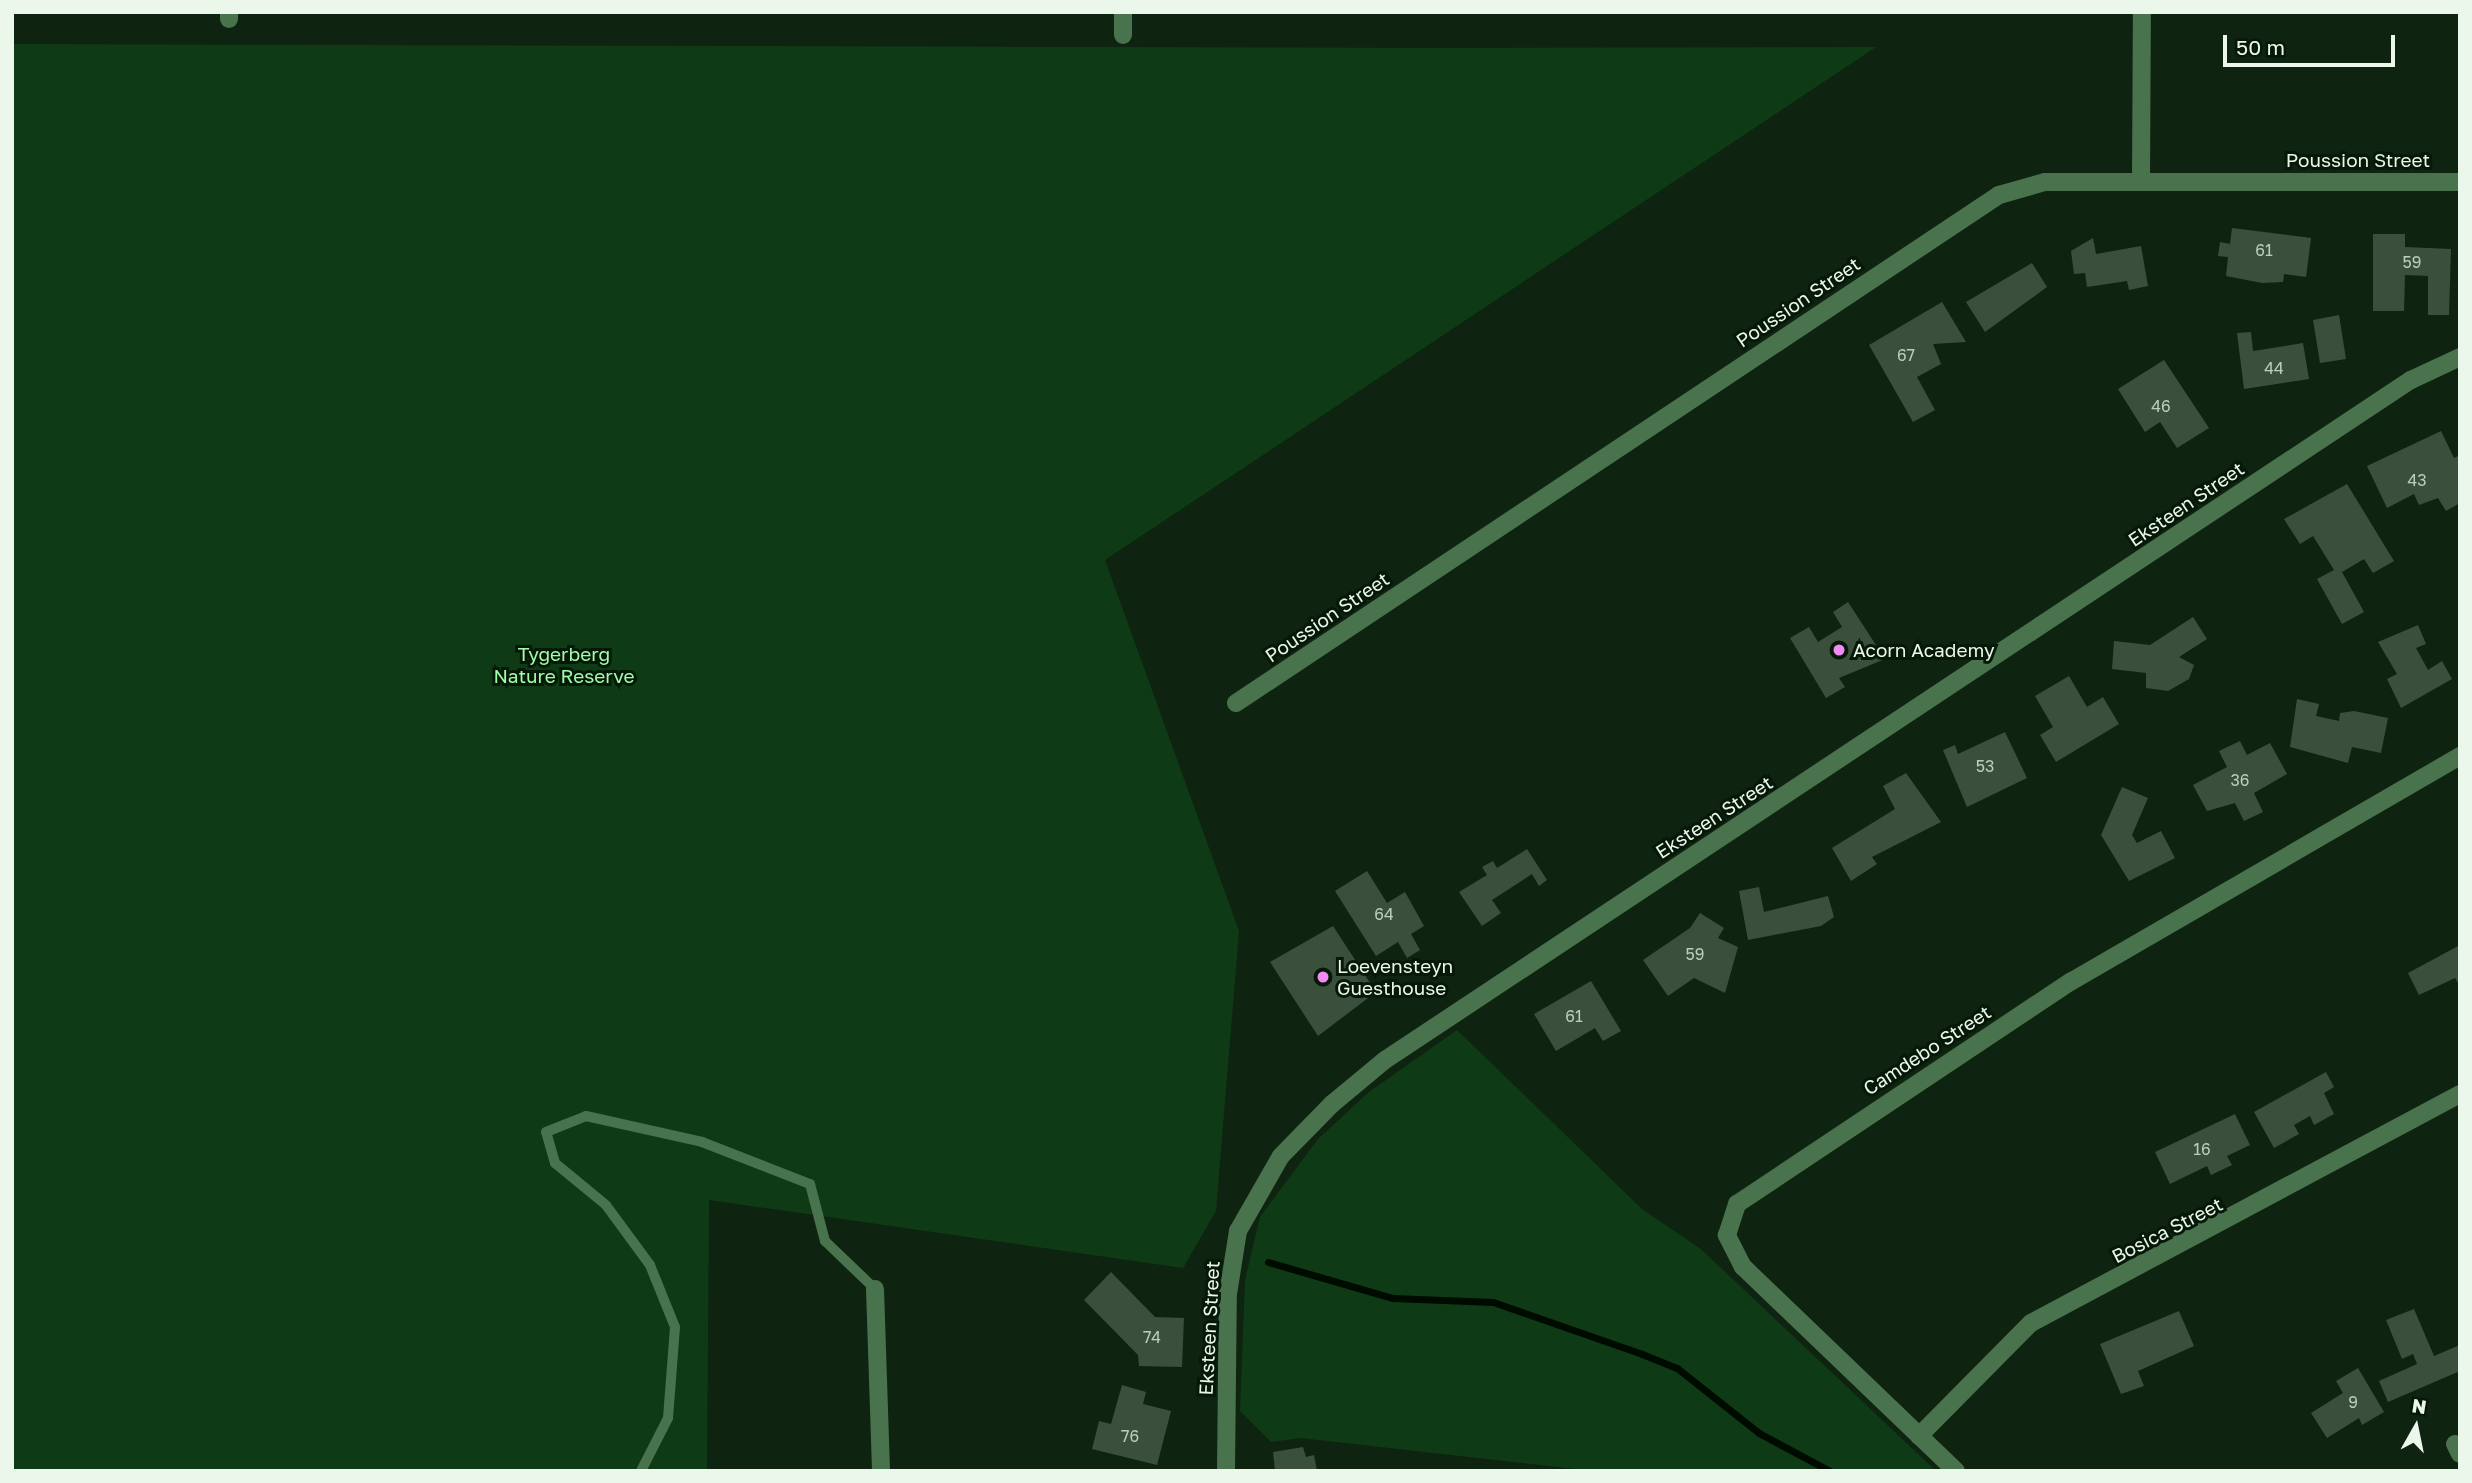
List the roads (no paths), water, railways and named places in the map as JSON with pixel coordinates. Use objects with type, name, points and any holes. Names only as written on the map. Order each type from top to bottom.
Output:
[{"type":"street","points":[[1123,12],[1123,35]]},
{"type":"street","points":[[2141,181],[2142,12]]},
{"type":"street","name":"Poussion Street","points":[[1237,703],[1999,195],[2045,182],[2460,182]]},
{"type":"street","name":"Eksteen Street","points":[[1226,1471],[1228,1294],[1238,1231],[1281,1156],[1332,1104],[1385,1060],[2377,402],[2460,357]]},
{"type":"street","name":"Camdebo Street","points":[[1956,1471],[1743,1267],[1727,1235],[1737,1204],[2071,981],[2460,756]]},
{"type":"street","name":"Bosica Street","points":[[1919,1436],[2031,1323],[2460,1094]]},
{"type":"street","points":[[875,1290],[881,1471]]},
{"type":"lane","points":[[641,1471],[668,1418],[675,1327],[650,1265],[606,1205],[555,1163],[546,1132],[586,1116],[702,1142],[810,1184],[825,1241],[875,1290]]},
{"type":"waterway","points":[[1268,1262],[1393,1298],[1493,1302],[1642,1354],[1677,1368],[1759,1433],[1830,1471]]},
{"type":"place","name":"Acorn Academy","points":[[1839,650]]},
{"type":"place","name":"Loevensteyn Guesthouse","points":[[1323,977]]},
{"type":"park label","name":"Tygerberg Nature Reserve","points":[[564,665]]}]
